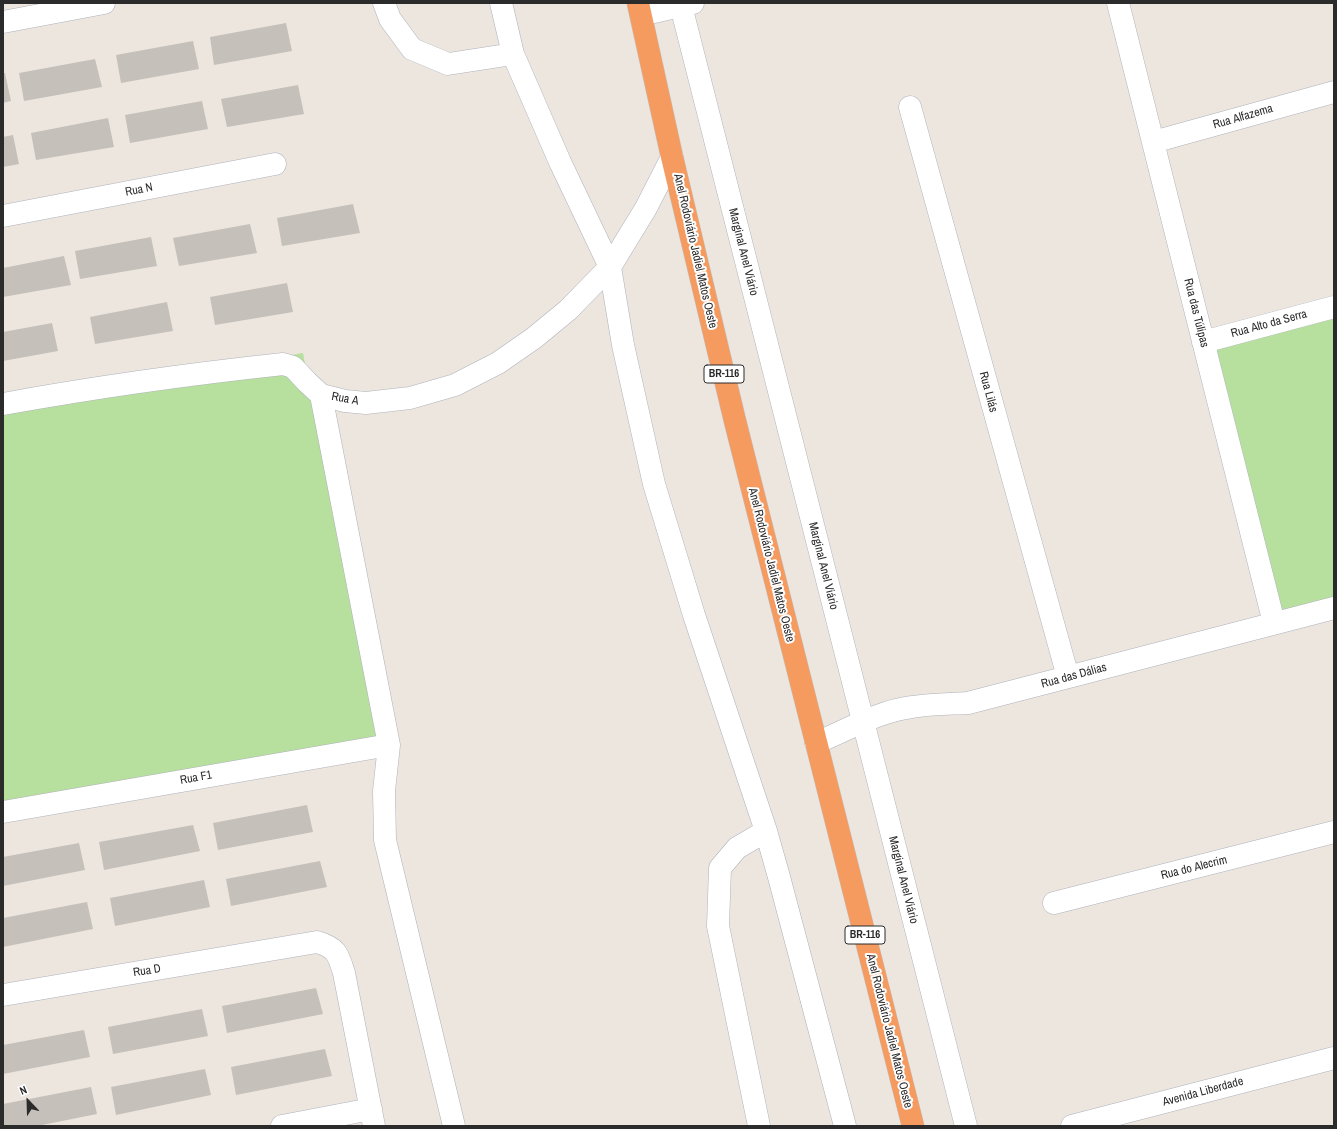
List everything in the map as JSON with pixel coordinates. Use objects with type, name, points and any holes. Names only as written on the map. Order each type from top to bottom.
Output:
[{"type":"highway","name":"Anel Rodoviário Jadiel Matos Oeste","points":[[640,9],[672,157],[735,421],[913,1126]]},
{"type":"street","points":[[3,22],[104,3]]},
{"type":"street","points":[[384,3],[390,19],[412,49],[448,64],[513,54]]},
{"type":"street","points":[[501,3],[513,54],[560,162],[610,267],[623,345],[654,484],[694,615],[766,831],[845,1126]]},
{"type":"street","name":"Rua das Túlipas","points":[[1118,3],[1274,623]]},
{"type":"street","points":[[640,9],[687,5]]},
{"type":"street","name":"Marginal Anel Viário","points":[[687,5],[863,722],[966,1126]]},
{"type":"street","name":"Rua Alfazema","points":[[1153,142],[1334,92]]},
{"type":"street","name":"Rua Lilás","points":[[910,107],[1068,678]]},
{"type":"street","name":"Rua A","points":[[3,404],[201,373],[284,364],[293,367],[306,382],[321,395],[345,401],[366,403],[410,398],[455,385],[498,363],[534,338],[568,310],[610,267],[646,208],[672,157]]},
{"type":"street","name":"Rua N","points":[[3,216],[276,164]]},
{"type":"street","name":"Rua Alto da Serra","points":[[1203,342],[1334,307]]},
{"type":"street","points":[[321,395],[389,745],[384,791],[385,840],[454,1126]]},
{"type":"street","name":"Rua das Dálias","points":[[816,743],[886,713],[911,707],[968,703],[1334,608]]},
{"type":"street","name":"Rua F1","points":[[3,812],[389,745]]},
{"type":"street","points":[[759,1126],[718,926],[720,868],[737,848],[766,831]]},
{"type":"street","name":"Rua do Alecrim","points":[[1054,903],[1334,832]]},
{"type":"street","name":"Rua D","points":[[3,995],[317,942],[328,946],[339,956],[344,973],[373,1118]]},
{"type":"street","name":"Avenida Liberdade","points":[[1072,1126],[1334,1058]]},
{"type":"street","points":[[282,1126],[373,1118]]},
{"type":"green space","points":[[1334,307],[1334,608],[1274,623],[1203,342]]},
{"type":"green space","points":[[303,353],[377,741],[3,810],[3,406]]},
{"type":"building","points":[[286,23],[292,51],[214,65],[210,37]]},
{"type":"building","points":[[193,41],[199,69],[121,83],[116,55]]},
{"type":"building","points":[[95,59],[102,87],[24,101],[19,73]]},
{"type":"building","points":[[3,73],[5,73],[11,101],[3,103]]},
{"type":"building","points":[[298,85],[304,114],[227,127],[221,99]]},
{"type":"building","points":[[202,101],[208,129],[130,143],[125,115]]},
{"type":"building","points":[[108,118],[114,147],[36,160],[31,133]]},
{"type":"building","points":[[13,135],[19,164],[3,167],[3,137]]},
{"type":"building","points":[[353,204],[360,233],[282,246],[277,218]]},
{"type":"building","points":[[250,224],[257,253],[179,266],[173,238]]},
{"type":"building","points":[[151,237],[157,266],[80,279],[75,251]]},
{"type":"building","points":[[64,256],[71,285],[3,297],[3,268]]},
{"type":"building","points":[[287,283],[293,312],[215,325],[210,297]]},
{"type":"building","points":[[167,302],[173,331],[95,344],[90,317]]},
{"type":"building","points":[[52,323],[58,351],[3,361],[3,332]]},
{"type":"building","points":[[307,805],[313,832],[218,850],[213,823]]},
{"type":"building","points":[[193,825],[200,851],[104,870],[99,842]]},
{"type":"building","points":[[79,843],[85,870],[3,886],[3,857]]},
{"type":"building","points":[[320,861],[327,887],[231,906],[226,879]]},
{"type":"building","points":[[204,880],[210,907],[115,926],[110,898]]},
{"type":"building","points":[[87,902],[93,929],[3,947],[3,918]]},
{"type":"building","points":[[316,988],[323,1014],[227,1033],[222,1006]]},
{"type":"building","points":[[202,1009],[208,1036],[113,1054],[108,1027]]},
{"type":"building","points":[[84,1030],[90,1057],[3,1074],[3,1045]]},
{"type":"building","points":[[325,1049],[332,1076],[236,1095],[231,1067]]},
{"type":"building","points":[[205,1069],[211,1095],[116,1115],[111,1087]]},
{"type":"building","points":[[91,1087],[97,1114],[37,1126],[3,1126],[3,1104]]}]
